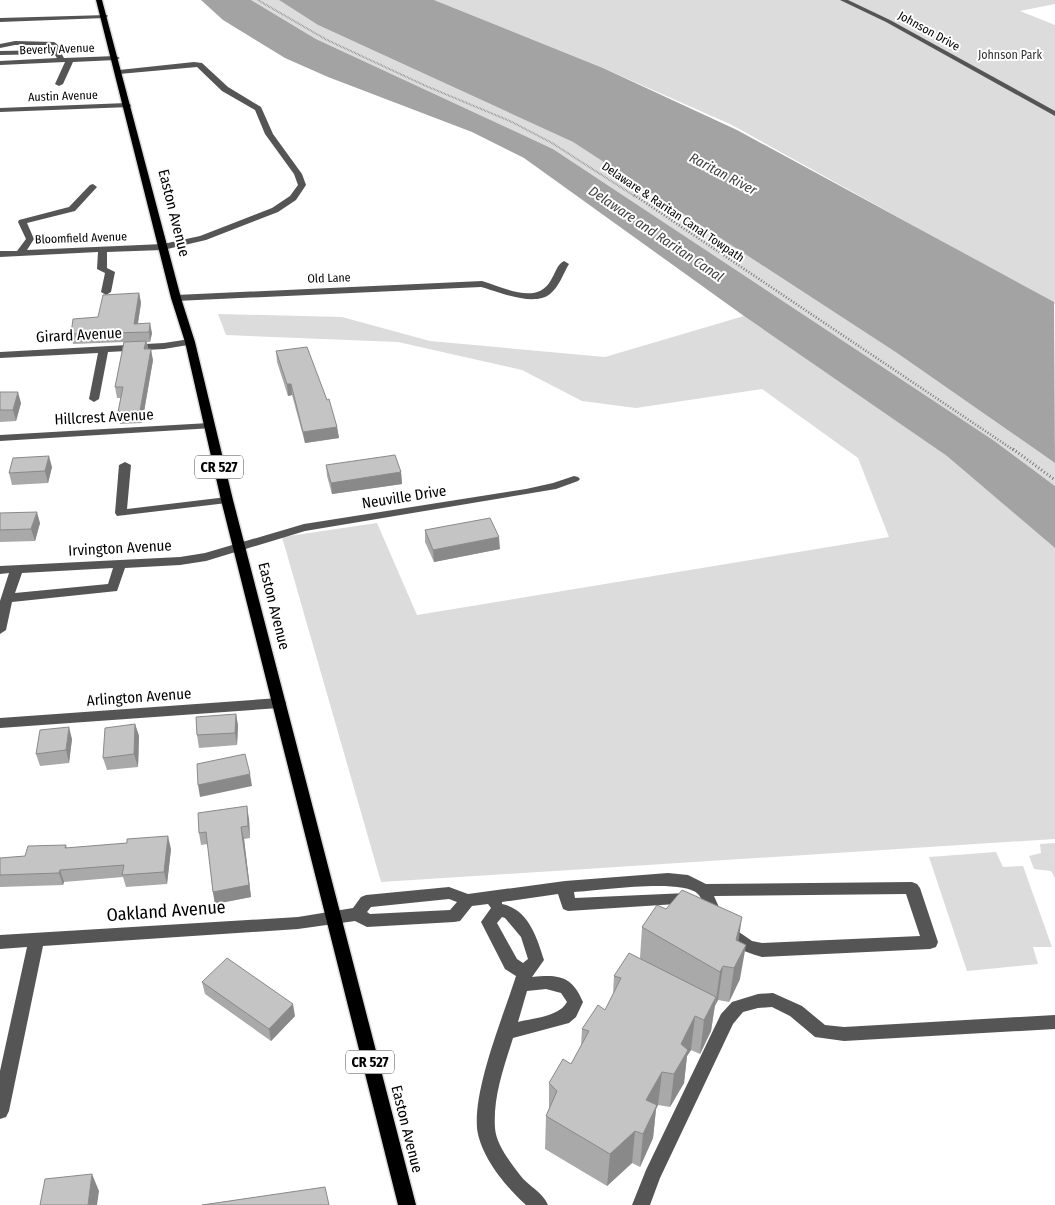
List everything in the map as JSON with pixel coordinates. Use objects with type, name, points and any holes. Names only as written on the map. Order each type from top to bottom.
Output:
[{"type":"main road","name":"Easton Avenue","points":[[99,0],[116,58],[176,298],[190,342],[227,500],[407,1205]]},
{"type":"main road","name":"Easton Avenue","points":[[105,16],[107,0]]},
{"type":"street","name":"Johnson Drive","points":[[843,0],[888,21],[1055,114]]},
{"type":"street","points":[[53,18],[54,12],[78,12]]},
{"type":"street","points":[[0,20],[105,16]]},
{"type":"street","points":[[0,46],[15,43],[52,43],[56,46],[57,52],[66,60],[59,84]]},
{"type":"street","points":[[0,53],[57,52]]},
{"type":"street","name":"Beverly Avenue","points":[[0,62],[116,58]]},
{"type":"street","name":"Bloomfield Avenue","points":[[0,254],[164,247],[203,238],[275,210],[293,198],[302,186],[301,180],[269,134],[258,110],[225,89],[199,65],[119,72]]},
{"type":"street","name":"Austin Avenue","points":[[0,110],[127,105]]},
{"type":"street","points":[[20,253],[30,239],[22,222],[72,209],[93,187]]},
{"type":"street","points":[[103,250],[102,269],[110,272],[106,292]]},
{"type":"street","name":"Old Lane","points":[[176,298],[482,284],[512,293],[544,294],[550,288],[564,264]]},
{"type":"street","name":"Girard Avenue","points":[[0,354],[164,346],[190,342]]},
{"type":"street","points":[[94,399],[104,349]]},
{"type":"street","name":"Hillcrest Avenue","points":[[0,438],[209,426]]},
{"type":"street","points":[[125,465],[120,513],[227,500]]},
{"type":"street","name":"Neuville Drive","points":[[240,547],[304,528],[526,492],[556,486],[574,479]]},
{"type":"street","name":"Irvington Avenue","points":[[0,570],[206,558],[240,547]]},
{"type":"street","points":[[7,598],[113,588],[120,564]]},
{"type":"street","points":[[0,630],[7,598],[17,569]]},
{"type":"street","name":"Arlington Avenue","points":[[0,723],[280,703]]},
{"type":"street","points":[[495,904],[565,887],[668,879],[688,881],[704,890],[912,888],[930,942],[762,950],[747,946],[720,926],[704,890]]},
{"type":"street","points":[[565,887],[568,905],[687,899]]},
{"type":"street","points":[[468,900],[454,916],[367,921],[358,914],[366,901],[449,893],[468,900],[495,904],[510,912],[528,934],[536,960],[524,979],[489,1087],[486,1129],[495,1154],[514,1182],[539,1205]]},
{"type":"street","points":[[495,904],[489,922],[511,964],[524,979],[562,984],[572,992],[575,1002],[570,1012],[562,1018],[507,1032]]},
{"type":"street","name":"Oakland Avenue","points":[[0,942],[298,923],[358,914]]},
{"type":"street","points":[[0,1111],[37,939]]},
{"type":"street","points":[[641,1205],[652,1176],[727,1019],[738,1007],[758,1001],[773,1000],[796,1011],[821,1032],[844,1034],[1055,1022]]},
{"type":"path","name":"Delaware & Raritan Canal Towpath","points":[[258,0],[325,39],[426,86],[510,121],[552,143],[988,432],[1055,480]]},
{"type":"green space","points":[[251,0],[279,0],[318,25],[573,142],[897,353],[1055,463],[1055,486],[993,440],[553,149],[316,39]]},
{"type":"green space","name":"Johnson Park","points":[[434,0],[1055,0],[1055,4],[1020,11],[1055,25],[1055,304],[732,125],[603,68]]},
{"type":"green space","points":[[218,314],[342,317],[430,341],[605,357],[744,316],[948,456],[1055,548],[1055,839],[381,882],[282,537],[377,523],[417,615],[889,537],[858,458],[762,389],[636,408],[582,401],[522,370],[398,342],[226,335]]},
{"type":"green space","points":[[1055,843],[1055,878],[1051,871],[1034,869],[1029,856],[1041,853],[1040,844]]},
{"type":"green space","points":[[996,852],[1003,867],[1023,866],[1052,947],[1033,947],[1038,964],[967,971],[929,857]]},
{"type":"water","name":"Delaware and Raritan Canal","points":[[201,0],[251,0],[316,39],[553,149],[993,440],[1055,486],[1055,548],[947,456],[744,316],[524,158],[472,132],[328,77],[285,58],[223,20]]},
{"type":"water","name":"Raritan River","points":[[279,0],[434,0],[603,68],[737,130],[1054,302],[1055,463],[897,353],[573,142],[318,25]]},
{"type":"building","points":[[139,293],[134,324],[150,323],[149,332],[71,334],[73,319],[98,317],[103,295]]},
{"type":"building","points":[[146,341],[144,349],[151,349],[140,411],[118,412],[123,387],[115,387],[124,342]]},
{"type":"building","points":[[307,347],[327,400],[329,399],[337,427],[303,432],[291,384],[287,384],[276,351]]},
{"type":"building","points":[[0,392],[18,392],[13,410],[0,410]]},
{"type":"building","points":[[395,455],[401,472],[331,483],[326,465]]},
{"type":"building","points":[[49,456],[45,471],[9,473],[13,458]]},
{"type":"building","points":[[37,512],[31,529],[0,530],[0,513]]},
{"type":"building","points":[[490,518],[499,537],[433,550],[425,530]]},
{"type":"building","points":[[236,714],[235,733],[197,735],[196,717]]},
{"type":"building","points":[[135,724],[134,754],[103,758],[105,728]]},
{"type":"building","points":[[69,727],[66,750],[36,754],[40,730]]},
{"type":"building","points":[[245,754],[250,774],[198,785],[197,764]]},
{"type":"building","points":[[247,806],[248,826],[241,827],[249,885],[213,892],[206,832],[199,833],[198,813]]},
{"type":"building","points":[[168,836],[164,872],[122,875],[124,865],[60,870],[59,873],[0,875],[0,858],[25,856],[28,846],[66,845],[65,848],[127,843],[127,839]]},
{"type":"building","points":[[682,890],[742,917],[736,940],[746,945],[734,968],[723,966],[720,972],[642,927],[657,905],[666,909]]},
{"type":"building","points":[[629,953],[716,997],[704,1020],[695,1016],[681,1044],[688,1050],[674,1074],[662,1072],[646,1100],[657,1105],[643,1134],[635,1131],[610,1154],[546,1116],[557,1091],[549,1083],[563,1059],[571,1064],[589,1031],[582,1029],[598,1005],[605,1010],[621,978],[614,976]]},
{"type":"building","points":[[227,958],[293,1004],[269,1029],[202,982]]},
{"type":"building","points":[[92,1174],[88,1205],[40,1205],[45,1179]]},
{"type":"building","points":[[325,1187],[329,1205],[202,1205]]}]
